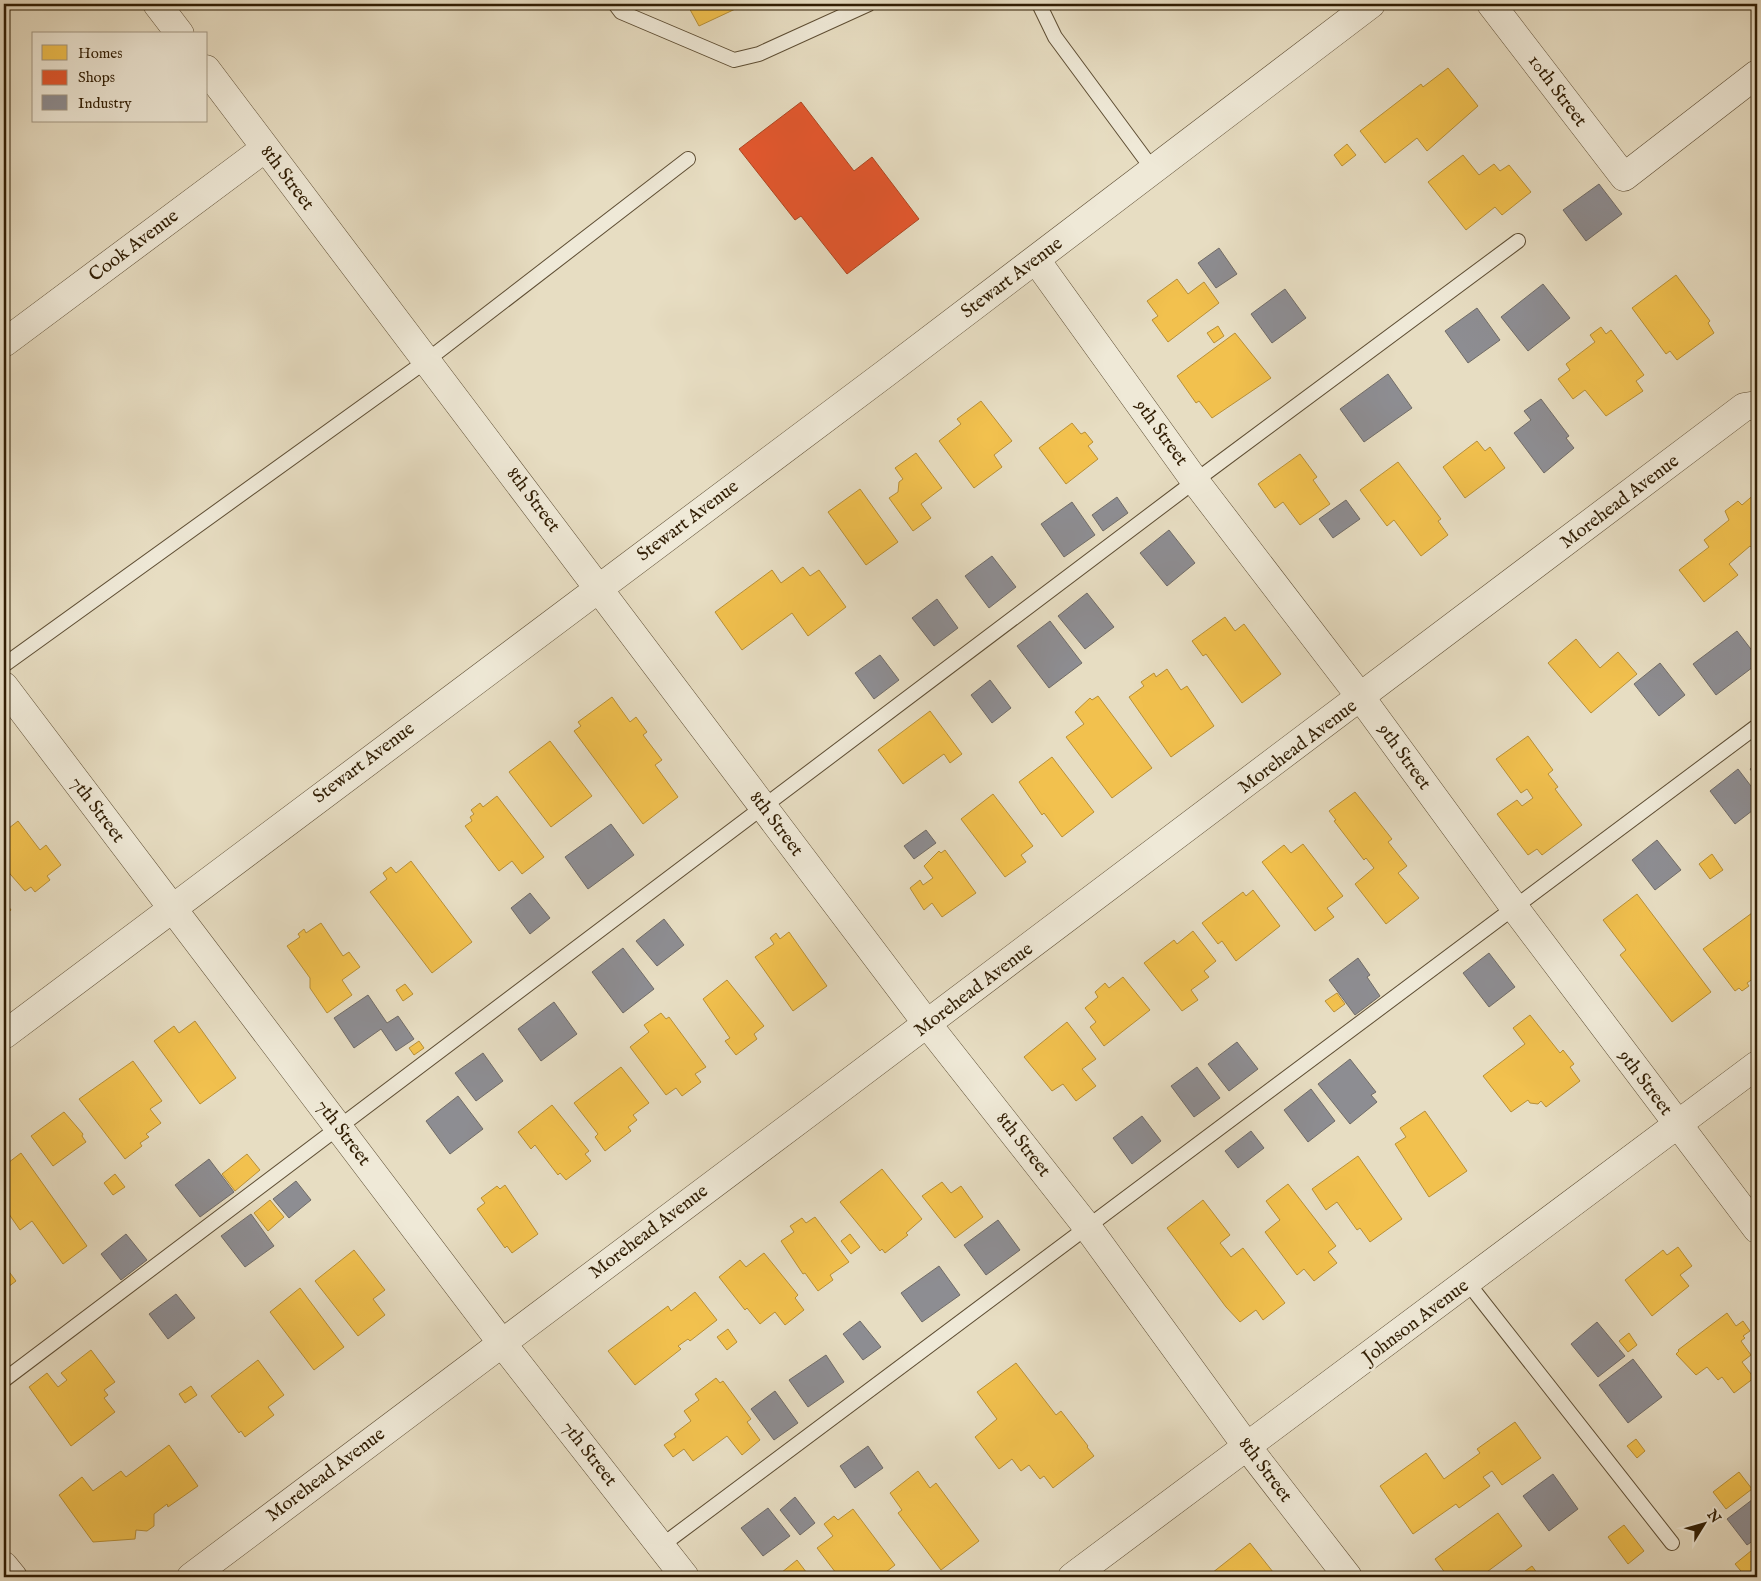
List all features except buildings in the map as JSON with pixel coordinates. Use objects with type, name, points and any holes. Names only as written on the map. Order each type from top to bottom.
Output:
[{"type":"street","points":[[157,4],[178,32]]},
{"type":"street","name":"Stewart Avenue","points":[[4,1035],[1036,260],[1371,4]]},
{"type":"street","name":"10th Street","points":[[1491,4],[1624,177],[1757,74]]},
{"type":"street","name":"8th Street","points":[[208,73],[264,149],[599,587],[928,1025],[1088,1228],[1248,1448],[1348,1577]]},
{"type":"street","name":"Cook Avenue","points":[[4,343],[264,149]]},
{"type":"street","name":"9th Street","points":[[1036,260],[1195,481],[1362,699],[1514,907],[1757,1228]]},
{"type":"street","name":"Morehead Avenue","points":[[191,1577],[501,1342],[928,1025],[1362,699],[1744,407],[1757,404]]},
{"type":"street","name":"7th Street","points":[[4,686],[501,1342],[684,1577]]},
{"type":"street","name":"Johnson Avenue","points":[[1072,1577],[1248,1448],[1757,1065]]},
{"type":"street","points":[[4,1566],[13,1577]]},
{"type":"lane","points":[[615,4],[621,12],[734,60],[759,54],[869,4]]},
{"type":"lane","points":[[1039,4],[1055,37],[1154,171]]},
{"type":"lane","points":[[4,665],[426,361],[688,159]]},
{"type":"lane","points":[[4,1380],[1195,481],[1518,241]]},
{"type":"lane","points":[[661,1546],[1757,726]]},
{"type":"lane","points":[[1468,1283],[1672,1543]]}]
